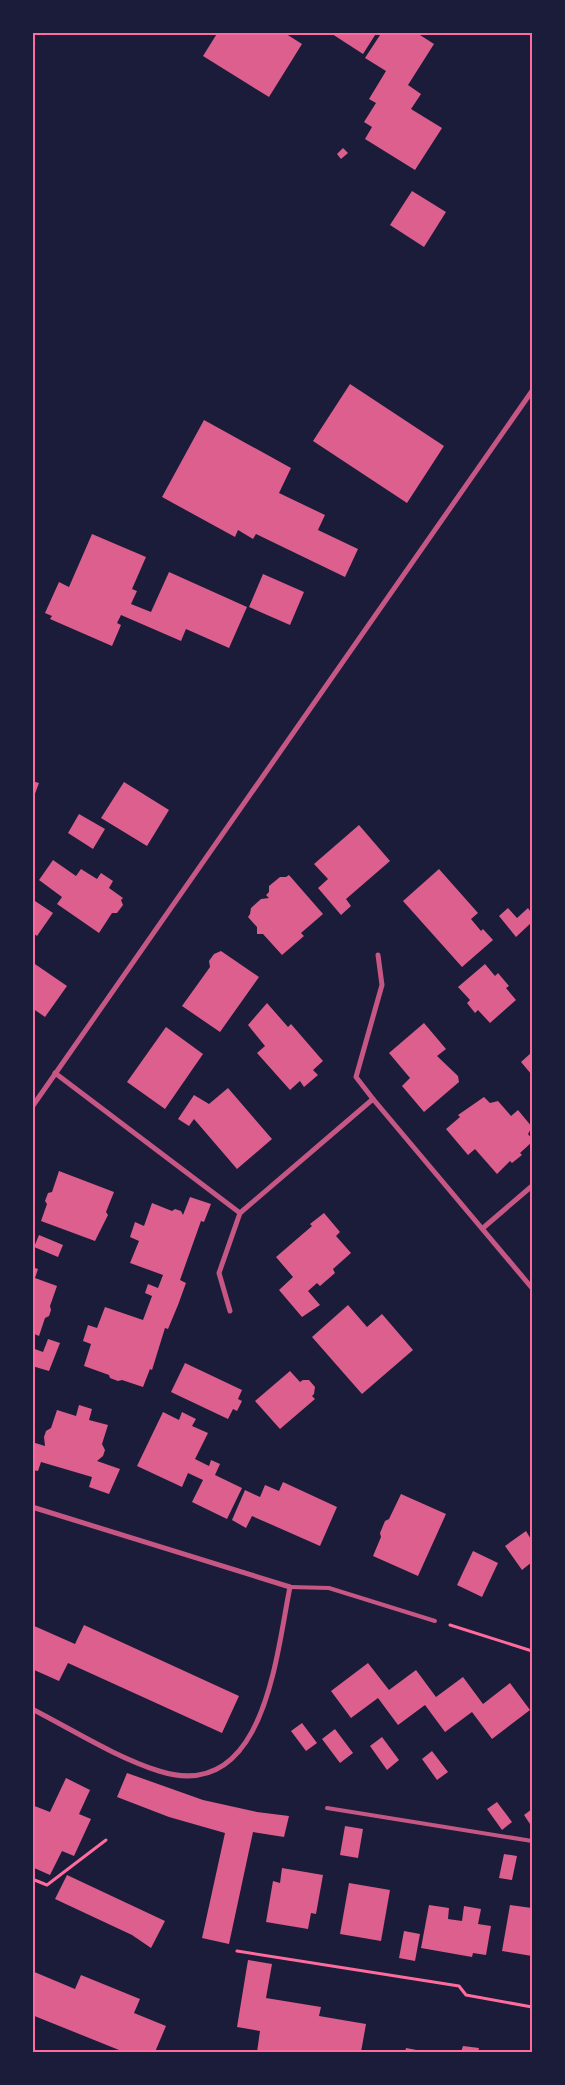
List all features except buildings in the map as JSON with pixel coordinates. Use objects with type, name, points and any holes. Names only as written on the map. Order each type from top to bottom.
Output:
[{"type":"street","points":[[32,1107],[532,391]]},
{"type":"street","points":[[378,954],[382,985],[356,1077],[532,1288]]},
{"type":"street","points":[[55,1073],[240,1213]]},
{"type":"street","points":[[230,1311],[219,1273],[240,1213],[373,1099]]},
{"type":"street","points":[[483,1228],[532,1186]]},
{"type":"street","points":[[32,1507],[290,1587],[268,1694],[256,1726],[242,1750],[218,1770],[190,1777],[160,1771],[117,1753],[32,1709]]},
{"type":"lane","points":[[290,1587],[329,1588],[435,1621]]},
{"type":"lane","points":[[327,1808],[532,1841]]},
{"type":"path","points":[[435,1621],[532,1651]]},
{"type":"path","points":[[32,1879],[47,1885],[106,1840]]},
{"type":"path","points":[[237,1951],[460,1986],[466,1995],[532,2007]]}]
